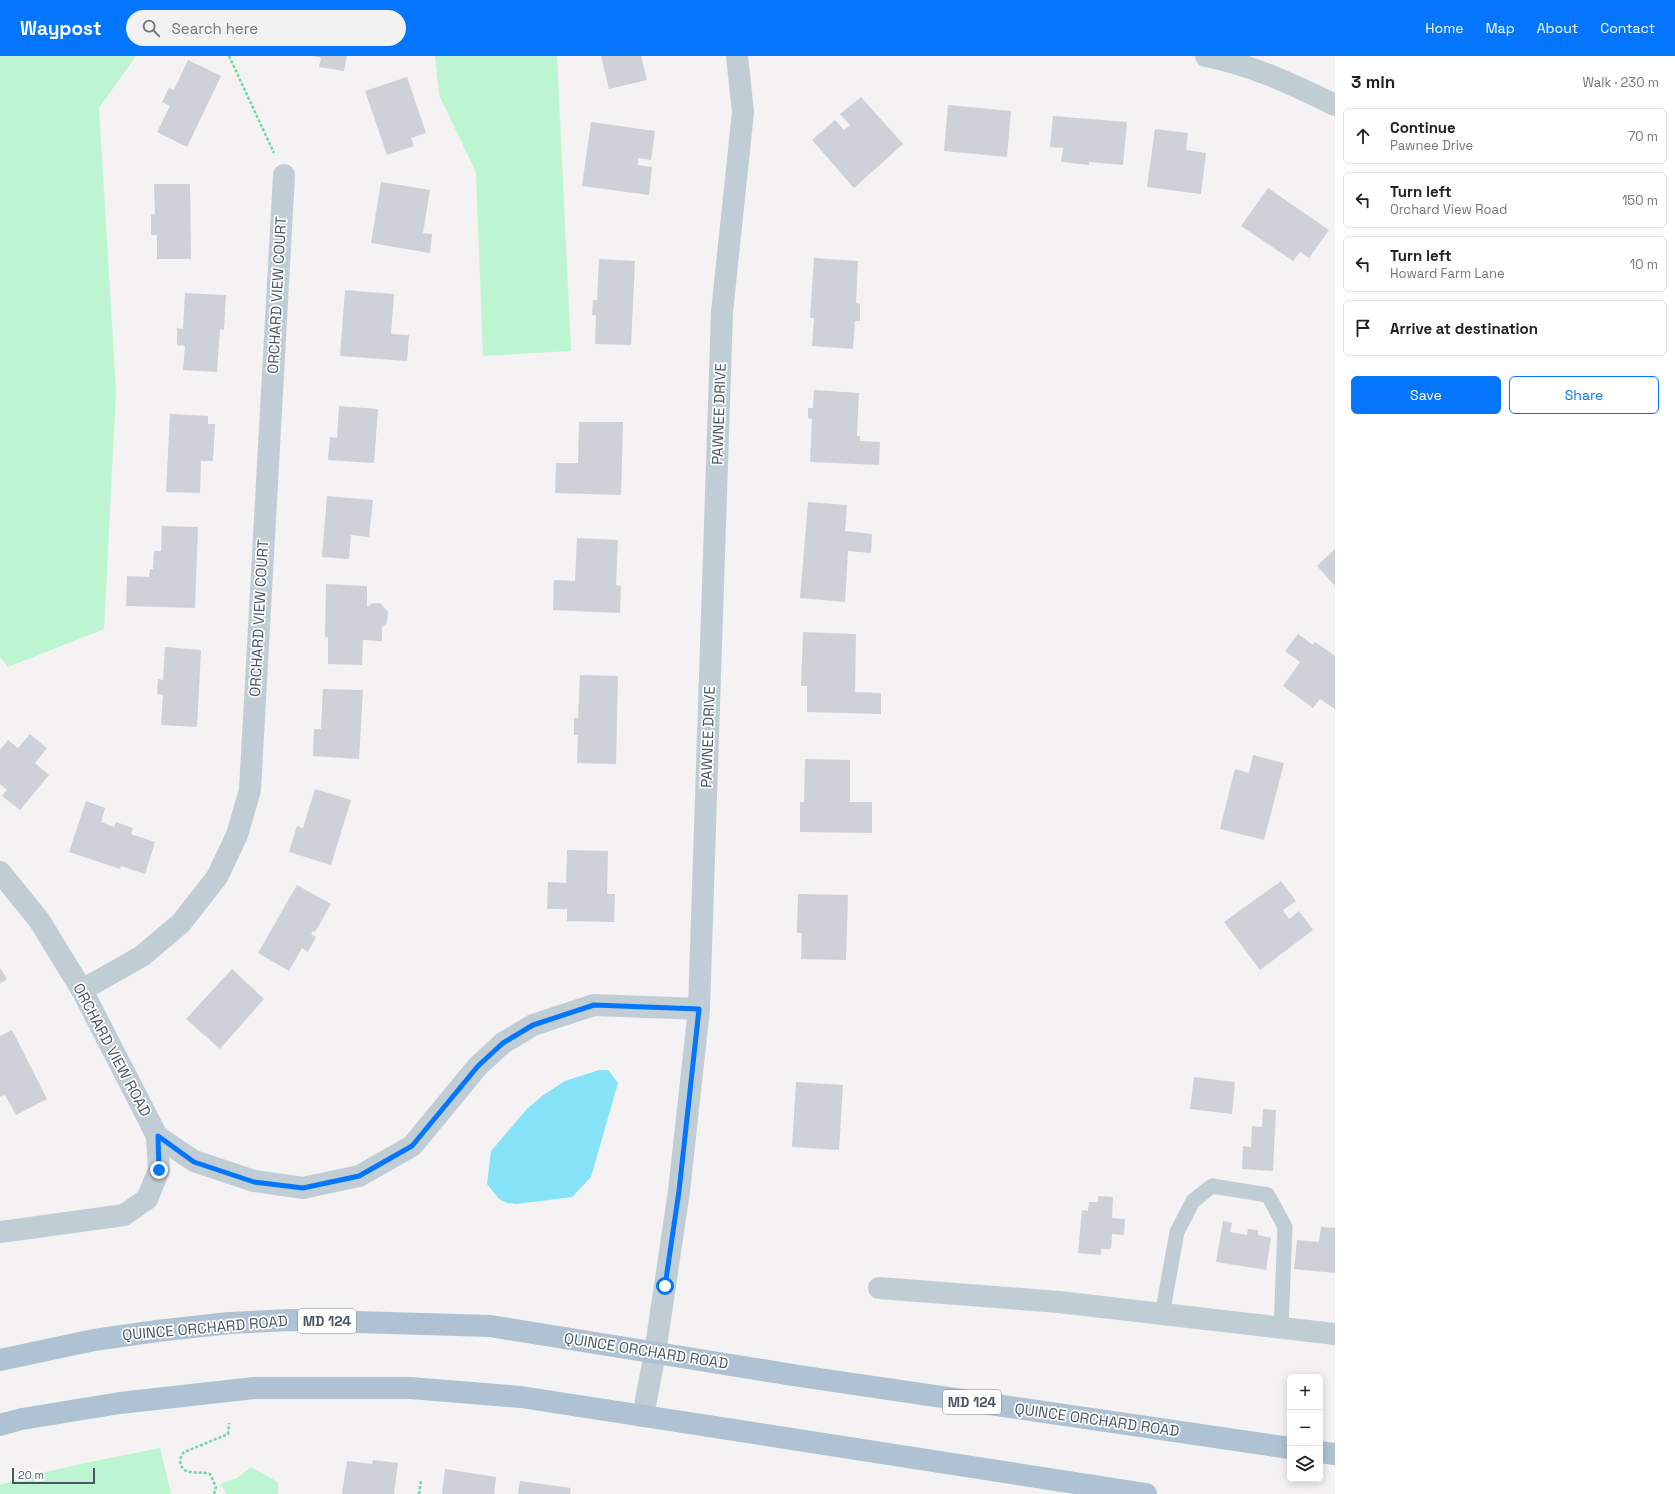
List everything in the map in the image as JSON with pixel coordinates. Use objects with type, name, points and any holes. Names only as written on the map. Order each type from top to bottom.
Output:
[{"type":"main road","name":"QUINCE ORCHARD ROAD","points":[[0,1360],[94,1340],[157,1330],[229,1323],[290,1320],[490,1326],[830,1381],[1287,1448]]},
{"type":"main road","points":[[0,1425],[22,1419],[120,1403],[254,1388],[410,1388],[522,1397],[1146,1494]]},
{"type":"main road","points":[[1323,1452],[1335,1454]]},
{"type":"street","name":"PAWNEE DRIVE","points":[[643,1416],[655,1353],[679,1191],[699,1009],[722,312],[743,112],[737,56]]},
{"type":"street","points":[[1206,56],[1238,63],[1293,84],[1335,105]]},
{"type":"street","name":"ORCHARD VIEW COURT","points":[[82,990],[142,956],[181,923],[217,877],[237,835],[250,790],[284,175]]},
{"type":"street","name":"ORCHARD VIEW ROAD","points":[[0,872],[39,920],[82,990],[158,1136],[194,1162],[254,1182],[303,1188],[359,1176],[412,1146],[478,1066],[503,1043],[533,1025],[594,1005],[699,1009]]},
{"type":"street","points":[[0,1232],[124,1215],[147,1199],[159,1170],[158,1136]]},
{"type":"street","points":[[879,1288],[1059,1302],[1335,1334]]},
{"type":"lane","points":[[1162,1314],[1177,1232],[1193,1200],[1212,1186],[1268,1195],[1285,1227],[1281,1328]]},
{"type":"path","points":[[228,56],[284,175]]},
{"type":"path","points":[[214,1494],[216,1487],[210,1474],[185,1472],[182,1468],[180,1459],[187,1451],[228,1434],[229,1424]]},
{"type":"path","points":[[418,1494],[421,1480]]},
{"type":"green space","points":[[0,56],[136,56],[99,108],[116,391],[104,629],[8,667],[0,657]]},
{"type":"green space","points":[[435,56],[557,56],[571,351],[483,356],[476,172],[439,95]]},
{"type":"green space","points":[[160,1448],[171,1494],[0,1494],[0,1485],[20,1479],[80,1464]]},
{"type":"green space","points":[[251,1467],[278,1482],[278,1494],[227,1494],[220,1484],[237,1478]]},
{"type":"water","points":[[599,1070],[608,1070],[618,1083],[591,1177],[572,1197],[517,1204],[507,1203],[499,1199],[487,1184],[491,1151],[527,1109],[542,1096],[565,1081]]},
{"type":"building","points":[[313,56],[347,56],[344,71],[319,67],[321,58]]},
{"type":"building","points":[[601,56],[641,56],[647,80],[609,89]]},
{"type":"building","points":[[188,60],[221,76],[187,147],[157,132],[170,106],[162,102],[169,88],[174,90]]},
{"type":"building","points":[[407,77],[426,133],[411,138],[414,146],[387,155],[365,91]]},
{"type":"building","points":[[861,97],[903,144],[854,188],[812,140],[835,120],[844,130],[850,125],[840,114]]},
{"type":"building","points":[[948,105],[1011,111],[1007,157],[944,151]]},
{"type":"building","points":[[1053,116],[1127,122],[1123,165],[1089,162],[1089,165],[1061,162],[1063,148],[1050,147]]},
{"type":"building","points":[[591,122],[655,131],[651,160],[638,158],[638,165],[652,167],[649,195],[582,186]]},
{"type":"building","points":[[1155,129],[1188,133],[1186,150],[1206,153],[1201,194],[1147,187]]},
{"type":"building","points":[[381,182],[430,190],[423,233],[432,234],[430,253],[371,243]]},
{"type":"building","points":[[154,184],[190,184],[191,259],[157,259],[157,235],[151,235],[151,215],[155,214]]},
{"type":"building","points":[[1268,188],[1329,230],[1309,258],[1300,252],[1293,261],[1241,226]]},
{"type":"building","points":[[814,258],[858,261],[856,303],[860,304],[860,321],[855,321],[853,349],[812,346],[814,318],[810,318]]},
{"type":"building","points":[[599,259],[635,261],[631,345],[595,344],[596,315],[592,315],[593,300],[597,300]]},
{"type":"building","points":[[345,290],[394,294],[391,334],[409,335],[407,361],[340,356]]},
{"type":"building","points":[[185,293],[226,295],[224,330],[220,329],[217,372],[183,370],[185,346],[177,345],[177,328],[183,329]]},
{"type":"building","points":[[814,390],[859,393],[857,436],[860,436],[860,441],[880,442],[879,465],[810,462],[812,419],[808,418],[808,408],[813,408]]},
{"type":"building","points":[[339,406],[378,409],[374,463],[328,460],[330,437],[337,438]]},
{"type":"building","points":[[170,414],[208,416],[208,424],[215,424],[213,461],[201,461],[200,493],[166,492]]},
{"type":"building","points":[[579,422],[623,422],[621,495],[555,493],[556,463],[578,463]]},
{"type":"building","points":[[327,496],[373,500],[369,537],[351,535],[349,559],[322,557]]},
{"type":"building","points":[[808,502],[847,505],[845,531],[872,534],[871,553],[848,551],[845,602],[800,598]]},
{"type":"building","points":[[162,526],[198,527],[195,608],[126,606],[127,576],[149,577],[150,569],[153,569],[154,551],[161,551]]},
{"type":"building","points":[[577,538],[618,540],[616,585],[621,586],[620,613],[553,610],[554,580],[575,581]]},
{"type":"building","points":[[1335,549],[1335,586],[1317,566]]},
{"type":"building","points":[[326,584],[367,586],[367,607],[373,603],[380,603],[388,612],[387,623],[382,627],[382,641],[363,640],[362,665],[328,664],[328,637],[325,638]]},
{"type":"building","points":[[803,632],[856,634],[855,692],[881,693],[881,714],[807,712],[807,686],[801,686]]},
{"type":"building","points":[[1298,634],[1313,645],[1315,642],[1335,656],[1335,709],[1320,699],[1313,708],[1283,686],[1300,662],[1285,651]]},
{"type":"building","points":[[165,647],[201,650],[197,727],[161,725],[163,695],[157,694],[158,679],[163,680]]},
{"type":"building","points":[[580,675],[618,676],[616,764],[577,763],[578,735],[574,735],[574,718],[578,718]]},
{"type":"building","points":[[323,689],[363,690],[359,759],[313,756],[314,729],[321,729]]},
{"type":"building","points":[[30,734],[47,748],[35,763],[49,775],[20,810],[2,796],[7,790],[0,784],[0,750],[8,740],[18,748]]},
{"type":"building","points":[[1253,755],[1284,763],[1264,840],[1220,829],[1235,769],[1249,773]]},
{"type":"building","points":[[805,759],[850,760],[850,802],[872,802],[872,833],[800,832],[800,802],[804,802]]},
{"type":"building","points":[[315,789],[351,800],[331,865],[289,852],[297,826],[303,828]]},
{"type":"building","points":[[86,801],[105,808],[101,822],[114,827],[116,822],[133,828],[131,834],[155,842],[145,874],[121,866],[120,869],[69,852]]},
{"type":"building","points":[[567,850],[608,851],[607,894],[615,894],[614,922],[567,921],[567,909],[547,909],[548,882],[566,883]]},
{"type":"building","points":[[1281,881],[1296,901],[1283,910],[1289,919],[1299,911],[1313,930],[1260,970],[1224,922]]},
{"type":"building","points":[[297,885],[331,904],[315,932],[313,931],[311,934],[316,937],[308,952],[302,948],[289,971],[258,953]]},
{"type":"building","points":[[798,894],[848,895],[846,960],[801,959],[802,933],[797,933]]},
{"type":"building","points":[[0,968],[7,979],[0,984]]},
{"type":"building","points":[[232,969],[264,999],[220,1049],[186,1019]]},
{"type":"building","points":[[12,1030],[47,1099],[16,1115],[5,1095],[0,1097],[0,1036]]},
{"type":"building","points":[[1194,1077],[1235,1082],[1232,1114],[1190,1109]]},
{"type":"building","points":[[796,1082],[843,1085],[839,1150],[792,1147]]},
{"type":"building","points":[[1263,1109],[1276,1110],[1273,1171],[1242,1169],[1243,1146],[1251,1147],[1252,1126],[1262,1127]]},
{"type":"building","points":[[1098,1196],[1113,1197],[1112,1218],[1125,1219],[1124,1235],[1112,1234],[1111,1249],[1101,1249],[1101,1255],[1078,1253],[1082,1210],[1088,1211],[1089,1202],[1098,1202]]},
{"type":"building","points":[[1223,1221],[1232,1223],[1230,1232],[1247,1235],[1248,1229],[1258,1230],[1258,1235],[1271,1238],[1266,1270],[1216,1262]]},
{"type":"building","points":[[1321,1227],[1335,1228],[1335,1273],[1294,1269],[1297,1240],[1319,1242]]},
{"type":"building","points":[[373,1460],[398,1463],[394,1494],[342,1494],[347,1461],[372,1464]]},
{"type":"building","points":[[445,1469],[496,1477],[494,1494],[442,1494]]},
{"type":"building","points":[[520,1481],[571,1488],[570,1494],[518,1494]]},
{"type":"route","points":[[159,1170],[158,1136],[194,1162],[254,1182],[303,1188],[359,1176],[412,1146],[478,1066],[503,1043],[533,1025],[594,1005],[699,1009],[679,1191],[665,1286]]}]
